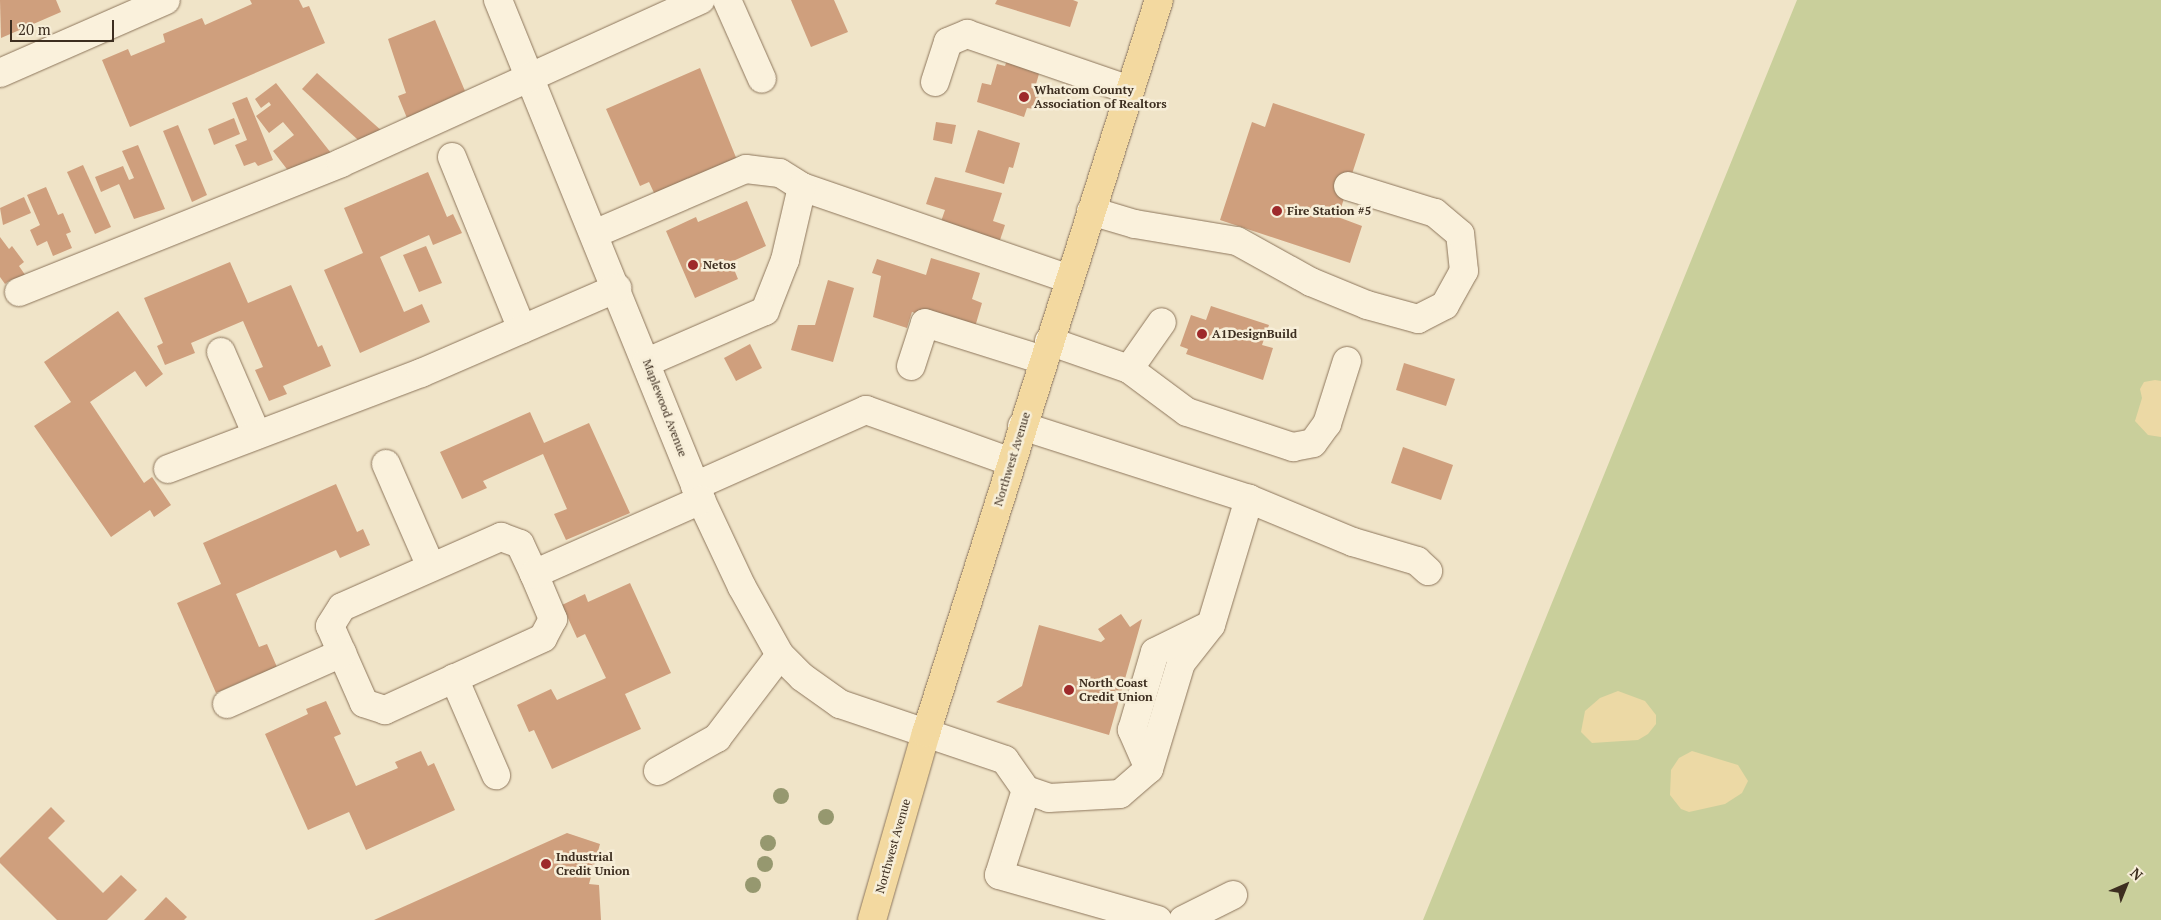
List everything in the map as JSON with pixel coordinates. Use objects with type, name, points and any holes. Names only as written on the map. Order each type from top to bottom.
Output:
[{"type":"main road","name":"Northwest Avenue","points":[[872,920],[926,733],[1046,350],[1159,0]]},
{"type":"street","points":[[0,73],[166,0]]},
{"type":"street","name":"Maplewood Avenue","points":[[498,0],[532,78],[698,493],[742,587],[780,655],[802,677],[840,704],[1004,760],[1026,790]]},
{"type":"street","points":[[19,292],[341,163],[701,0]]},
{"type":"street","points":[[727,0],[762,79]]},
{"type":"street","points":[[935,82],[948,42],[967,34],[1130,90]]},
{"type":"street","points":[[452,157],[522,329]]},
{"type":"street","points":[[594,234],[746,169],[780,173],[802,187],[1069,279]]},
{"type":"street","points":[[1091,211],[1135,224],[1237,241],[1311,282],[1367,305],[1418,319],[1445,305],[1464,271],[1460,234],[1435,213],[1348,186]]},
{"type":"street","points":[[647,362],[765,311],[785,260],[802,187]]},
{"type":"street","points":[[168,469],[421,373],[617,288]]},
{"type":"street","points":[[1129,369],[1162,322]]},
{"type":"street","points":[[910,366],[925,323],[1129,369],[1187,412],[1293,447],[1312,442],[1327,424],[1348,361]]},
{"type":"street","points":[[221,352],[257,435]]},
{"type":"street","points":[[534,574],[866,410],[1011,462]]},
{"type":"street","points":[[1022,426],[1249,499],[1353,542],[1418,561],[1428,571]]},
{"type":"street","points":[[386,464],[431,567]]},
{"type":"street","points":[[1158,920],[999,875],[1026,790],[1049,798],[1120,794],[1149,769],[1181,663],[1211,625],[1249,499]]},
{"type":"street","points":[[501,537],[520,544],[534,574],[553,619],[543,638],[385,710],[364,704],[330,626],[342,607],[501,537]]},
{"type":"street","points":[[227,704],[342,653]]},
{"type":"street","points":[[658,772],[717,738],[780,655]]},
{"type":"street","points":[[454,678],[496,775]]},
{"type":"street","points":[[1183,920],[1233,894]]},
{"type":"green space","points":[[1797,0],[2161,0],[2161,920],[1423,920]]},
{"type":"sand","points":[[2161,381],[2161,437],[2148,435],[2135,421],[2142,398],[2140,389],[2144,382]]},
{"type":"sand","points":[[1618,691],[1645,701],[1656,715],[1656,724],[1648,734],[1638,740],[1592,743],[1581,732],[1585,711],[1600,698]]},
{"type":"sand","points":[[1692,751],[1738,765],[1748,781],[1742,793],[1725,804],[1689,812],[1681,809],[1670,795],[1671,770],[1679,758]]},
{"type":"building","points":[[0,0],[56,0],[61,12],[1,38]]},
{"type":"building","points":[[250,0],[299,0],[303,8],[309,6],[325,43],[130,127],[102,60],[128,49],[131,56],[165,42],[163,34],[202,18],[205,25],[252,4]]},
{"type":"building","points":[[791,0],[834,0],[848,32],[811,47]]},
{"type":"building","points":[[997,0],[1073,0],[1078,2],[1070,27],[995,4]]},
{"type":"building","points":[[435,20],[465,91],[407,118],[398,96],[406,93],[388,39]]},
{"type":"building","points":[[1008,57],[1041,67],[1034,91],[1040,92],[1035,109],[1027,108],[1024,117],[977,102],[982,83],[991,85],[997,64],[1005,66]]},
{"type":"building","points":[[700,68],[737,160],[655,195],[649,182],[640,186],[606,109]]},
{"type":"building","points":[[317,73],[383,132],[368,149],[302,89]]},
{"type":"building","points":[[276,83],[331,153],[293,177],[273,151],[294,135],[283,122],[269,133],[256,116],[271,105],[269,102],[261,108],[255,99]]},
{"type":"building","points":[[247,97],[273,160],[258,166],[255,162],[244,166],[235,145],[247,140],[232,103]]},
{"type":"building","points":[[1273,103],[1365,134],[1338,217],[1362,226],[1350,263],[1220,220],[1252,122],[1265,127]]},
{"type":"building","points":[[234,118],[240,134],[214,145],[208,129]]},
{"type":"building","points":[[936,122],[956,125],[952,144],[933,140]]},
{"type":"building","points":[[178,125],[207,195],[192,202],[163,131]]},
{"type":"building","points":[[978,130],[1020,143],[1013,168],[1009,167],[1004,184],[965,172]]},
{"type":"building","points":[[138,145],[165,209],[134,219],[119,184],[101,192],[95,177],[123,166],[129,180],[134,178],[122,151]]},
{"type":"building","points":[[83,165],[111,227],[95,234],[67,172]]},
{"type":"building","points":[[428,172],[447,217],[453,214],[462,233],[433,245],[429,235],[380,257],[404,312],[422,304],[430,322],[360,353],[324,270],[363,253],[344,208]]},
{"type":"building","points":[[935,177],[1002,193],[993,221],[1005,225],[997,249],[938,230],[945,210],[926,204]]},
{"type":"building","points":[[46,187],[58,215],[63,213],[71,232],[66,234],[72,248],[53,256],[47,241],[37,246],[30,230],[40,225],[27,195]]},
{"type":"building","points":[[24,197],[31,213],[3,225],[0,208]]},
{"type":"building","points":[[747,201],[766,246],[731,262],[738,279],[695,298],[666,231],[696,217],[698,222]]},
{"type":"building","points":[[0,237],[9,249],[12,246],[24,262],[19,266],[30,282],[17,292],[9,281],[5,284],[0,277]]},
{"type":"building","points":[[426,246],[442,283],[419,292],[403,255]]},
{"type":"building","points":[[931,258],[980,273],[972,299],[982,303],[975,327],[961,327],[912,312],[907,328],[873,317],[881,276],[872,273],[877,259],[926,275]]},
{"type":"building","points":[[230,262],[248,303],[291,285],[318,347],[322,345],[331,366],[283,386],[287,394],[269,401],[255,370],[263,367],[243,321],[191,343],[195,353],[165,365],[157,346],[163,343],[144,298]]},
{"type":"building","points":[[828,280],[854,288],[833,362],[791,350],[798,325],[815,325]]},
{"type":"building","points":[[1211,306],[1269,325],[1262,345],[1273,348],[1263,380],[1186,354],[1188,349],[1180,346],[1191,315],[1206,320]]},
{"type":"building","points":[[118,311],[163,374],[146,387],[135,371],[90,402],[144,483],[152,477],[171,505],[154,517],[150,510],[111,537],[34,426],[71,402],[44,362]]},
{"type":"building","points":[[750,344],[762,368],[736,381],[724,358]]},
{"type":"building","points":[[1404,363],[1455,379],[1446,406],[1396,390]]},
{"type":"building","points":[[530,412],[544,443],[589,423],[630,513],[566,540],[554,514],[567,509],[543,454],[483,481],[487,488],[462,499],[440,452]]},
{"type":"building","points":[[1403,447],[1453,465],[1441,500],[1391,483]]},
{"type":"building","points":[[336,484],[357,532],[363,529],[370,545],[340,558],[336,550],[236,594],[259,647],[267,644],[280,674],[263,681],[259,674],[216,693],[177,603],[221,584],[203,543]]},
{"type":"building","points":[[630,583],[671,673],[625,694],[641,729],[552,769],[534,730],[529,732],[517,705],[551,689],[557,700],[606,678],[585,634],[577,638],[562,605],[585,594],[588,602]]},
{"type":"building","points":[[1121,614],[1130,627],[1142,619],[1109,735],[996,702],[1022,686],[1039,625],[1101,642],[1105,639],[1098,629]]},
{"type":"building","points":[[326,701],[341,734],[334,737],[356,786],[398,768],[395,762],[421,751],[428,766],[434,763],[455,810],[366,850],[349,812],[308,830],[265,734],[308,714],[306,709]]},
{"type":"building","points":[[51,807],[65,821],[48,838],[103,893],[121,875],[137,890],[107,920],[57,920],[0,863],[0,858]]},
{"type":"building","name":"Industrial Credit Union","points":[[567,833],[600,844],[589,884],[599,885],[601,920],[374,920]]},
{"type":"building","points":[[166,897],[187,917],[184,920],[144,920]]},
{"type":"place","name":"Whatcom County Association of Realtors","points":[[1024,97]]},
{"type":"place","name":"Fire Station #5","points":[[1277,211]]},
{"type":"place","name":"Netos","points":[[693,265]]},
{"type":"place","name":"A1DesignBuild","points":[[1202,334]]},
{"type":"place","name":"North Coast Credit Union","points":[[1069,690]]},
{"type":"place","name":"Industrial Credit Union","points":[[546,864]]}]
